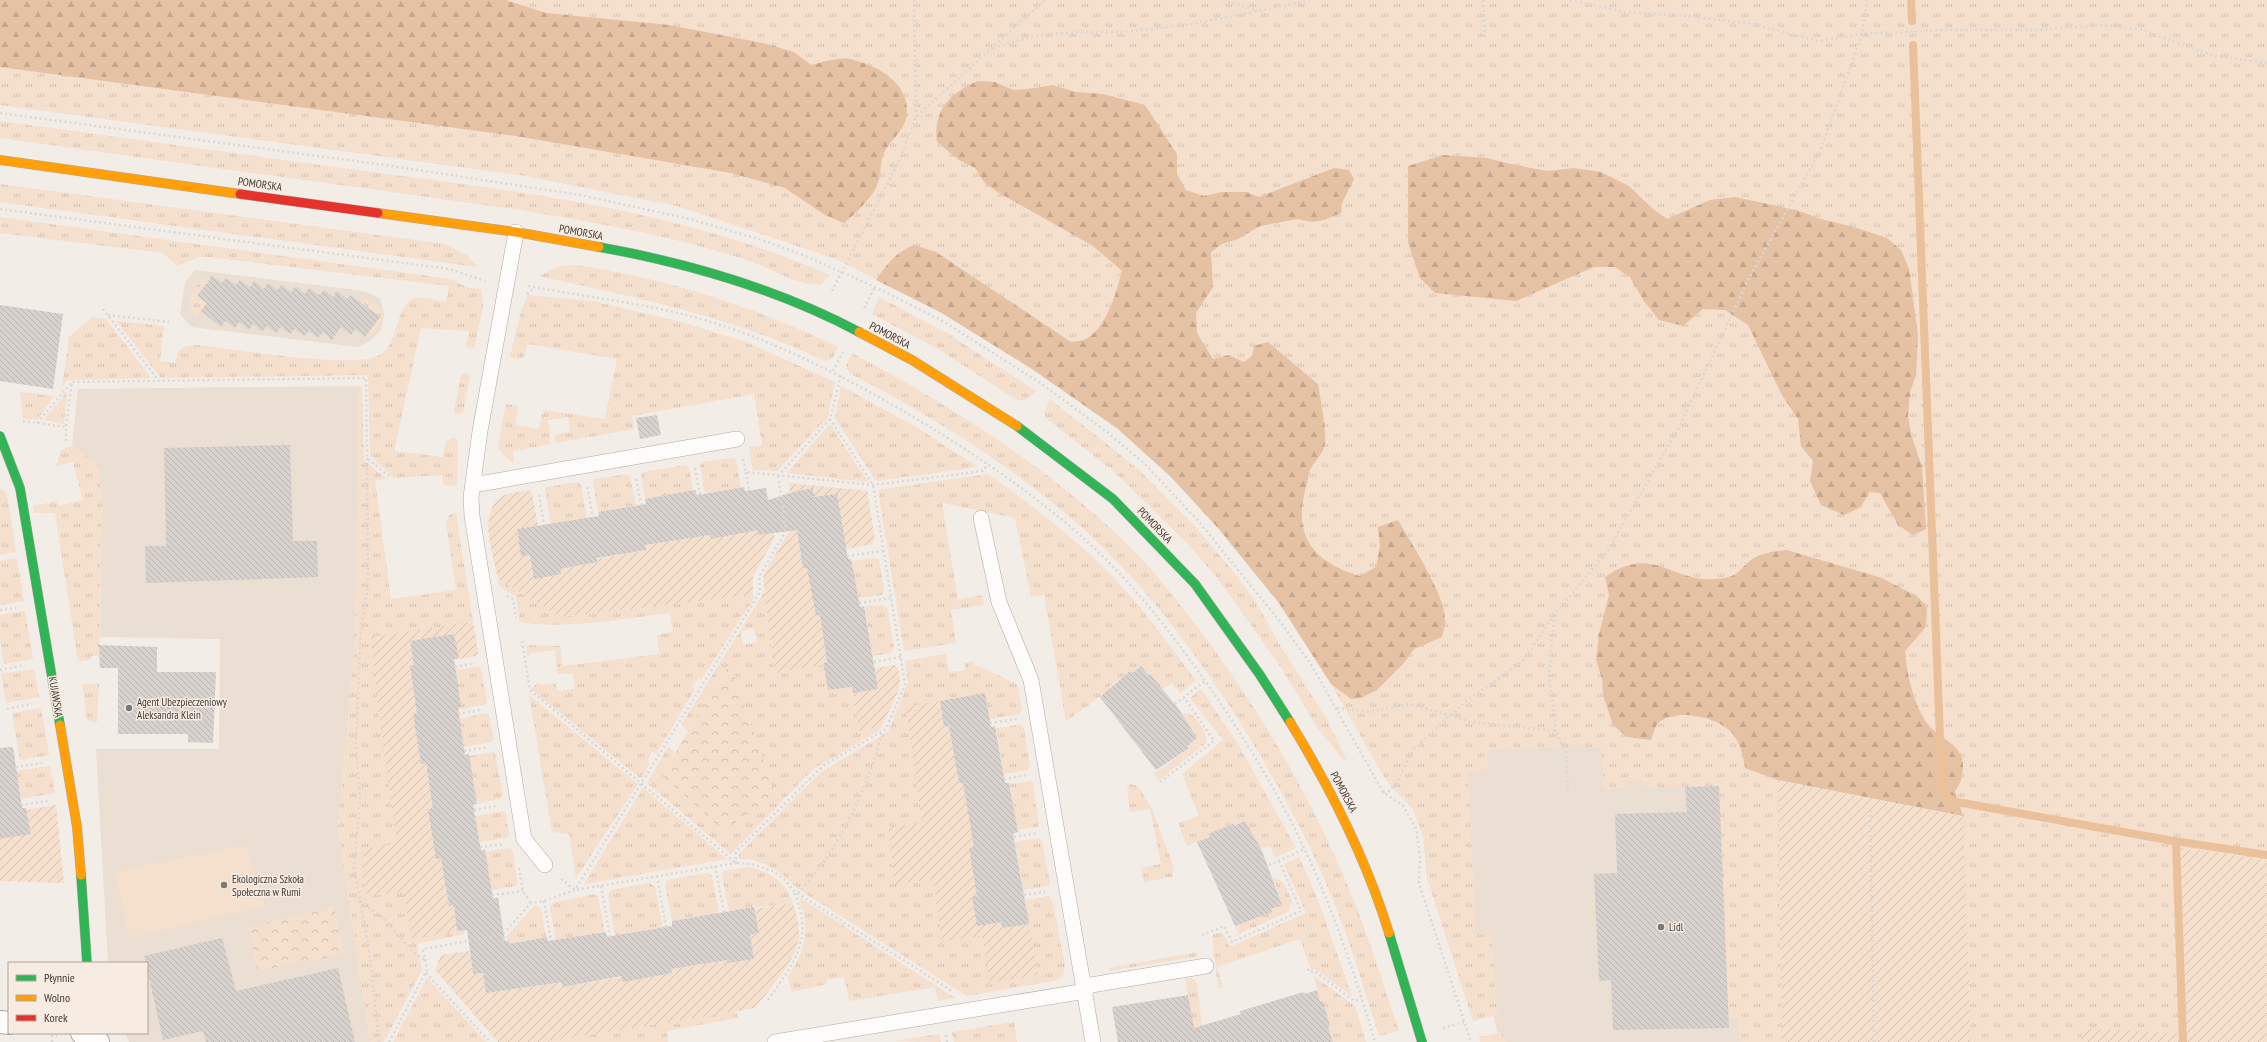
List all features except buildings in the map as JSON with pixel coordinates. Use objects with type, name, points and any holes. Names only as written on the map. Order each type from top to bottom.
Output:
[{"type":"main road","name":"POMORSKA","points":[[0,160],[516,232],[620,251],[726,277],[820,312],[912,360],[1006,418],[1113,499],[1195,584],[1273,695],[1314,761],[1353,836],[1380,907],[1422,1042]]},
{"type":"main road","name":"KUJAWSKA","points":[[0,436],[6,468],[20,488],[78,827],[87,962]]},
{"type":"street","points":[[84,1034],[98,1042]]},
{"type":"lane","points":[[516,232],[491,365],[473,485],[472,516],[524,839],[545,865]]},
{"type":"lane","points":[[473,485],[740,445]]},
{"type":"lane","points":[[982,518],[999,602],[1031,680],[1093,1042]]},
{"type":"lane","points":[[775,1042],[979,1008],[1206,966]]},
{"type":"path","points":[[820,312],[900,159],[916,117],[914,0]]},
{"type":"path","points":[[916,117],[1045,0]]},
{"type":"path","points":[[1223,0],[1258,10]]},
{"type":"path","points":[[993,48],[1036,35],[1080,32],[1125,32],[1192,24],[1312,0]]},
{"type":"path","points":[[1483,0],[1485,40]]},
{"type":"path","points":[[1570,0],[1626,12],[1689,16],[1752,24],[1819,41],[1862,34],[1945,30],[2036,30],[2104,25],[2143,30],[2214,56],[2267,63]]},
{"type":"path","points":[[1383,792],[1389,791],[1397,782],[1413,750],[1466,700],[1522,662],[1554,615],[1606,553],[1678,429],[1747,282],[1821,149],[1862,34],[1867,0]]},
{"type":"path","points":[[0,113],[392,166],[580,195],[690,219],[762,240],[842,271],[940,320],[1036,380],[1101,428],[1145,464],[1200,523],[1282,624],[1312,666],[1383,792],[1403,806],[1416,828],[1420,857],[1419,883],[1471,1042]]},
{"type":"path","points":[[0,209],[449,269],[485,281]]},
{"type":"path","points":[[528,286],[659,308],[729,328],[799,355],[841,375],[988,464],[1036,498],[1108,562],[1138,593],[1174,638],[1205,681],[1252,754],[1305,849],[1344,946],[1375,1042]]},
{"type":"path","points":[[103,309],[160,381]]},
{"type":"path","points":[[108,315],[169,322]]},
{"type":"path","points":[[778,476],[830,419],[841,375]]},
{"type":"path","points":[[38,423],[72,382],[366,378],[368,587],[361,626],[357,750],[360,799],[354,868],[368,938],[377,1009],[379,1042]]},
{"type":"path","points":[[66,441],[66,427],[72,382]]},
{"type":"path","points":[[736,863],[736,852],[824,765],[886,729],[905,684],[873,485],[830,419]]},
{"type":"path","points":[[23,421],[66,427]]},
{"type":"path","points":[[740,445],[749,491]]},
{"type":"path","points":[[367,458],[390,478]]},
{"type":"path","points":[[746,472],[873,485],[983,471],[988,464]]},
{"type":"path","points":[[695,466],[700,494]]},
{"type":"path","points":[[636,476],[641,505]]},
{"type":"path","points":[[575,890],[760,592],[759,577],[786,531],[778,476]]},
{"type":"path","points":[[587,483],[593,517]]},
{"type":"path","points":[[538,491],[544,525]]},
{"type":"path","points":[[785,525],[793,524]]},
{"type":"path","points":[[847,556],[884,551]]},
{"type":"path","points":[[500,592],[513,599],[516,618]]},
{"type":"path","points":[[859,603],[891,598]]},
{"type":"path","points":[[1554,615],[1549,675],[1556,731],[1566,753],[1568,791]]},
{"type":"path","points":[[522,641],[530,690],[736,863]]},
{"type":"path","points":[[874,662],[901,657]]},
{"type":"path","points":[[455,667],[476,663]]},
{"type":"path","points":[[0,670],[30,665]]},
{"type":"path","points":[[1175,704],[1205,681]]},
{"type":"path","points":[[1160,782],[1214,740],[1184,697]]},
{"type":"path","points":[[7,709],[36,703]]},
{"type":"path","points":[[1336,708],[1341,710],[1371,712],[1410,704],[1472,722],[1556,731]]},
{"type":"path","points":[[458,714],[485,709]]},
{"type":"path","points":[[990,723],[1020,718]]},
{"type":"path","points":[[798,894],[810,881],[844,830],[876,757],[882,732]]},
{"type":"path","points":[[464,751],[491,746]]},
{"type":"path","points":[[16,767],[46,762]]},
{"type":"path","points":[[1004,779],[1030,775]]},
{"type":"path","points":[[21,805],[53,800]]},
{"type":"path","points":[[474,810],[501,806]]},
{"type":"path","points":[[1870,810],[1874,1042]]},
{"type":"path","points":[[1014,837],[1040,832]]},
{"type":"path","points":[[480,847],[508,843]]},
{"type":"path","points":[[1269,866],[1305,849]]},
{"type":"path","points":[[1202,935],[1224,926],[1232,942],[1301,911],[1279,861]]},
{"type":"path","points":[[389,1042],[426,973],[423,949],[502,935],[531,903],[544,901],[575,890],[736,863],[752,864],[773,871],[785,880],[798,894],[979,1008]]},
{"type":"path","points":[[545,865],[575,890]]},
{"type":"path","points":[[715,866],[724,912]]},
{"type":"path","points":[[657,876],[666,927]]},
{"type":"path","points":[[601,886],[610,937]]},
{"type":"path","points":[[492,895],[523,891]]},
{"type":"path","points":[[768,1000],[789,970],[802,942],[803,928],[801,911],[794,891]]},
{"type":"path","points":[[1024,895],[1051,892]]},
{"type":"path","points":[[360,901],[383,918],[413,952],[425,960]]},
{"type":"path","points":[[544,901],[551,941]]},
{"type":"path","points":[[502,935],[504,942]]},
{"type":"path","points":[[1308,969],[1309,972],[1314,971],[1354,1001],[1362,999]]},
{"type":"path","points":[[426,973],[490,1042]]},
{"type":"path","points":[[1442,1028],[1464,1022]]},
{"type":"path","points":[[52,1036],[52,1042]]},
{"type":"shaded area","points":[[195,270],[364,291],[380,298],[384,315],[381,330],[370,341],[359,347],[191,327],[180,314],[185,283]]},
{"type":"shaded area","points":[[359,386],[355,641],[338,829],[370,1042],[129,1042],[125,1034],[148,1034],[148,962],[108,962],[96,749],[219,749],[220,639],[100,637],[102,498],[98,463],[72,446],[78,389]]},
{"type":"shaded area","points":[[1484,740],[1714,755],[1782,1042],[1500,1042],[1449,837],[1404,745]]},
{"type":"green space","points":[[0,0],[2267,0],[2267,860],[2180,847],[2186,1042],[1740,1042],[1738,1018],[1728,1018],[1719,786],[1642,788],[1641,781],[1626,781],[1626,788],[1603,789],[1601,748],[1581,747],[1487,750],[1488,771],[1468,773],[1476,934],[1492,935],[1496,1003],[1501,1014],[1473,1021],[1427,878],[1423,836],[1412,808],[1387,782],[1331,684],[1279,603],[1218,528],[1170,476],[1118,429],[1032,369],[940,312],[836,259],[677,206],[520,175],[0,105]]},
{"type":"green space","points":[[0,0],[506,0],[546,13],[669,25],[763,43],[794,52],[811,65],[830,60],[850,59],[872,66],[883,72],[900,88],[905,98],[907,109],[903,127],[889,144],[882,158],[879,178],[875,190],[863,206],[844,223],[825,215],[785,188],[731,173],[516,136],[0,67]]},
{"type":"green space","points":[[978,81],[995,82],[1013,90],[1052,85],[1076,92],[1103,94],[1145,105],[1177,154],[1177,174],[1186,190],[1204,196],[1222,192],[1246,192],[1259,197],[1334,168],[1349,170],[1354,179],[1342,203],[1341,213],[1324,220],[1312,222],[1297,219],[1260,226],[1238,239],[1222,244],[1211,252],[1213,287],[1196,313],[1197,333],[1213,359],[1229,355],[1244,362],[1252,356],[1254,346],[1268,342],[1318,384],[1325,441],[1322,453],[1310,470],[1302,508],[1302,522],[1305,535],[1311,546],[1319,555],[1330,563],[1359,576],[1376,567],[1380,546],[1378,527],[1398,520],[1434,583],[1444,609],[1445,624],[1442,637],[1414,649],[1403,664],[1377,690],[1361,698],[1351,699],[1331,684],[1279,603],[1218,528],[1170,476],[1118,429],[1032,369],[940,312],[876,280],[892,259],[902,251],[914,245],[936,252],[1071,342],[1086,339],[1093,334],[1100,326],[1110,309],[1122,271],[1093,246],[999,193],[985,183],[975,168],[959,160],[937,142],[936,131],[938,121],[946,104],[959,91]]},
{"type":"green space","points":[[0,121],[488,188],[605,207],[719,235],[775,253],[830,275],[821,284],[805,283],[789,278],[758,264],[700,246],[641,232],[521,210],[0,138]]},
{"type":"green space","points":[[1443,155],[1487,158],[1548,171],[1574,168],[1601,172],[1629,186],[1653,209],[1667,219],[1710,200],[1735,197],[1796,210],[1821,219],[1857,228],[1887,238],[1901,250],[1909,269],[1918,335],[1916,375],[1910,392],[1908,417],[1912,437],[1922,467],[1926,529],[1913,535],[1898,525],[1880,493],[1869,492],[1861,507],[1844,515],[1821,505],[1810,481],[1813,461],[1801,446],[1798,419],[1782,395],[1748,325],[1725,310],[1703,309],[1683,326],[1659,320],[1644,301],[1630,277],[1615,267],[1594,267],[1516,301],[1435,293],[1420,278],[1408,243],[1408,166]]},
{"type":"green space","points":[[0,184],[445,244],[468,256],[477,267],[0,202]]},
{"type":"green space","points":[[0,217],[450,279],[469,288],[481,289],[483,306],[474,349],[468,348],[466,344],[469,331],[421,328],[394,451],[443,457],[446,441],[453,438],[458,440],[457,486],[444,485],[442,475],[394,478],[370,456],[368,375],[161,378],[116,321],[164,326],[160,361],[175,363],[179,350],[187,346],[198,345],[292,357],[345,360],[366,359],[380,355],[386,350],[391,342],[401,314],[409,301],[420,298],[446,302],[449,286],[209,257],[199,257],[178,266],[163,253],[0,233]]},
{"type":"green space","points":[[573,265],[606,270],[674,285],[775,319],[838,347],[832,359],[825,361],[756,332],[685,310],[613,292],[539,276],[561,266]]},
{"type":"green space","points":[[212,276],[198,296],[207,303],[196,317],[190,306],[193,290],[205,277]]},
{"type":"green space","points":[[528,295],[597,302],[678,321],[746,342],[835,382],[828,417],[777,471],[753,470],[749,447],[762,445],[754,394],[632,416],[634,429],[556,443],[554,435],[570,432],[568,417],[548,420],[551,444],[513,451],[514,463],[505,457],[498,447],[506,404],[518,406],[515,425],[539,429],[543,410],[605,419],[617,359],[528,344],[523,358],[516,359],[510,356],[522,308]]},
{"type":"green space","points":[[879,297],[950,335],[1036,391],[1026,400],[1017,400],[938,349],[872,314]]},
{"type":"green space","points":[[364,299],[377,304],[381,315],[381,321],[378,327],[369,338],[365,337],[380,317],[370,309],[356,308]]},
{"type":"green space","points":[[92,317],[106,319],[151,378],[68,380],[62,387],[69,337]]},
{"type":"green space","points":[[852,353],[963,417],[1034,466],[1101,520],[1132,549],[1167,588],[1220,657],[1240,686],[1295,776],[1327,838],[1341,870],[1372,950],[1399,1031],[1379,1036],[1338,912],[1312,851],[1279,788],[1243,727],[1207,673],[1169,621],[1104,548],[1054,504],[1027,483],[999,462],[940,424],[849,373],[846,365]]},
{"type":"green space","points":[[464,373],[470,376],[463,412],[456,414],[454,411],[461,375]]},
{"type":"green space","points":[[359,386],[362,386],[364,460],[387,479],[375,480],[391,599],[456,590],[446,522],[449,515],[456,513],[478,653],[476,656],[454,634],[410,641],[414,665],[411,665],[417,713],[413,714],[421,763],[433,809],[428,809],[436,859],[441,858],[449,906],[454,905],[457,931],[464,930],[464,934],[417,944],[422,970],[384,1042],[370,1042],[338,829],[355,641]]},
{"type":"green space","points":[[841,386],[916,427],[978,467],[876,481],[835,418]]},
{"type":"green space","points":[[20,392],[54,396],[37,420],[23,418]]},
{"type":"green space","points":[[67,392],[64,424],[44,420]]},
{"type":"green space","points":[[1050,399],[1138,469],[1193,524],[1237,576],[1257,604],[1278,642],[1326,718],[1347,760],[1344,760],[1319,730],[1282,669],[1219,580],[1186,542],[1112,470],[1046,418],[1044,413]]},
{"type":"green space","points":[[830,424],[868,482],[787,473]]},
{"type":"green space","points":[[72,446],[98,463],[102,498],[99,656],[91,656],[91,660],[78,661],[55,513],[34,513],[33,506],[57,501],[58,506],[83,500],[73,462],[56,466],[61,450]]},
{"type":"green space","points":[[733,458],[736,460],[741,488],[705,493],[700,466],[702,462]]},
{"type":"green space","points":[[685,465],[689,468],[693,491],[645,499],[641,475],[643,472]]},
{"type":"green space","points":[[627,474],[630,477],[636,505],[598,512],[593,483],[595,479]]},
{"type":"green space","points":[[988,474],[1060,528],[1114,577],[1151,621],[1196,681],[1180,693],[1172,683],[1162,689],[1150,674],[1148,675],[1141,666],[1132,673],[1130,671],[1109,687],[1111,689],[1066,721],[1044,595],[1031,597],[1015,518],[942,503],[958,600],[982,595],[984,605],[951,610],[956,643],[904,651],[878,490]]},
{"type":"green space","points":[[579,482],[581,485],[587,518],[551,524],[545,490],[547,487]]},
{"type":"green space","points":[[789,483],[867,491],[875,539],[872,544],[846,549],[814,497],[813,489],[790,493]]},
{"type":"green space","points":[[0,489],[5,491],[7,495],[16,552],[0,555]]},
{"type":"green space","points":[[528,490],[532,493],[538,526],[517,529],[521,555],[530,555],[534,578],[560,569],[597,562],[597,559],[645,550],[645,545],[710,535],[711,539],[758,530],[759,535],[774,533],[775,537],[753,577],[753,595],[560,617],[498,579],[489,536],[488,524],[490,514],[494,504],[504,495]]},
{"type":"green space","points":[[793,525],[799,525],[799,541],[803,568],[807,568],[820,615],[827,662],[823,663],[823,665],[774,673],[763,576]]},
{"type":"green space","points":[[1787,550],[1882,578],[1918,597],[1927,607],[1926,627],[1905,651],[1907,669],[1911,688],[1921,714],[1931,728],[1955,747],[1962,759],[1962,778],[1955,791],[1963,816],[1778,780],[1745,768],[1740,745],[1732,733],[1726,727],[1717,722],[1696,716],[1686,715],[1666,718],[1657,724],[1651,740],[1627,737],[1613,725],[1603,695],[1602,678],[1596,660],[1599,634],[1609,595],[1605,577],[1622,567],[1636,564],[1649,564],[1700,579],[1724,578],[1735,574],[1754,558],[1762,554]]},
{"type":"green space","points":[[17,558],[24,601],[0,605],[0,561]]},
{"type":"green space","points":[[875,558],[879,560],[884,590],[882,595],[858,598],[851,561]]},
{"type":"green space","points":[[498,579],[560,617],[753,595],[754,598],[701,680],[698,678],[692,687],[695,689],[656,754],[652,752],[647,761],[650,763],[641,779],[531,689],[538,683],[541,685],[556,683],[557,691],[575,689],[573,673],[558,674],[555,650],[530,653],[528,658],[526,645],[560,646],[563,666],[659,654],[657,635],[673,632],[670,613],[574,624],[555,625],[520,622],[516,597],[499,586]]},
{"type":"green space","points":[[765,591],[774,673],[823,665],[828,690],[852,687],[860,734],[883,723],[880,730],[813,769],[731,854],[647,783],[668,747],[675,752],[662,775],[729,663],[688,731],[681,725]],"holes":[[[754,628],[757,642],[743,645],[741,631]]]},
{"type":"green space","points":[[882,605],[887,608],[894,648],[891,653],[873,656],[865,607]]},
{"type":"green space","points":[[25,611],[33,659],[4,664],[0,641],[0,615]]},
{"type":"green space","points":[[473,622],[478,653],[476,656],[459,659],[454,634],[410,641],[414,665],[411,665],[417,713],[413,714],[421,763],[426,763],[433,809],[428,809],[436,859],[441,858],[449,906],[454,905],[457,931],[412,939],[403,892],[369,896],[363,886],[362,880],[364,849],[397,843],[379,717],[371,637]]},
{"type":"green space","points":[[946,654],[949,672],[965,670],[965,663],[974,661],[975,666],[979,666],[1018,685],[1022,709],[1020,714],[989,719],[985,693],[940,701],[944,727],[949,726],[959,783],[963,783],[974,847],[969,848],[977,896],[1002,928],[1028,924],[1025,900],[1049,896],[1052,899],[1065,965],[1063,976],[1054,981],[967,996],[798,889],[779,872],[756,861],[739,859],[739,854],[821,772],[888,732],[908,682],[905,661]]},
{"type":"green space","points":[[730,662],[775,794],[724,831],[662,775]]},
{"type":"green space","points":[[895,665],[899,671],[900,679],[894,702],[883,723],[860,734],[853,693],[878,689],[875,668]]},
{"type":"green space","points":[[478,667],[481,669],[487,701],[485,704],[458,710],[457,708],[461,707],[455,670]]},
{"type":"green space","points":[[34,669],[39,697],[6,703],[1,674]]},
{"type":"green space","points":[[82,684],[99,684],[97,722],[87,720]]},
{"type":"green space","points":[[1201,689],[1238,744],[1296,848],[1275,857],[1270,846],[1260,849],[1245,821],[1234,826],[1232,824],[1209,834],[1210,837],[1187,846],[1178,823],[1199,816],[1182,774],[1223,740],[1190,698]]},
{"type":"green space","points":[[529,695],[638,784],[576,878],[569,834],[552,832]]},
{"type":"green space","points":[[940,701],[944,727],[949,726],[959,783],[963,783],[974,847],[969,848],[977,896],[1001,922],[1002,928],[1029,924],[1038,975],[990,983],[982,936],[942,941],[933,879],[895,884],[888,827],[922,823],[906,707]]},
{"type":"green space","points":[[41,708],[49,755],[20,760],[12,713]]},
{"type":"green space","points":[[486,713],[489,715],[494,739],[492,742],[464,747],[459,719]]},
{"type":"green space","points":[[1185,713],[1193,716],[1200,724],[1205,734],[1206,743],[1159,780],[1154,774],[1189,748],[1187,746],[1197,739],[1182,715]]},
{"type":"green space","points":[[1020,725],[1024,728],[1030,766],[1028,770],[1004,774],[996,728]]},
{"type":"green space","points":[[493,752],[495,753],[503,796],[500,799],[477,804],[469,756]]},
{"type":"green space","points":[[50,766],[55,793],[21,799],[16,771]]},
{"type":"green space","points":[[1778,780],[1963,816],[1971,1042],[1782,1042]]},
{"type":"green space","points":[[1030,781],[1033,783],[1039,824],[1037,827],[1017,830],[1010,784]]},
{"type":"green space","points":[[1130,784],[1138,786],[1152,809],[1174,868],[1172,877],[1144,882],[1141,868],[1161,864],[1150,809],[1130,812],[1127,788]]},
{"type":"green space","points":[[643,788],[727,859],[584,884]]},
{"type":"green space","points":[[56,805],[64,883],[0,881],[0,839],[31,834],[27,810]]},
{"type":"green space","points":[[503,811],[506,813],[509,834],[507,838],[480,842],[475,816]]},
{"type":"green space","points":[[1039,838],[1042,841],[1050,883],[1048,886],[1023,890],[1015,842]]},
{"type":"green space","points":[[246,844],[265,907],[130,938],[114,871]]},
{"type":"green space","points":[[2180,847],[2267,860],[2267,1042],[2081,1042],[2082,1028],[2186,1034]]},
{"type":"green space","points":[[510,848],[513,851],[517,882],[516,886],[492,890],[485,852]]},
{"type":"green space","points":[[1299,857],[1318,900],[1352,996],[1315,969],[1311,970],[1300,939],[1217,967],[1223,987],[1218,988],[1212,935],[1222,932],[1230,947],[1306,913],[1284,864]]},
{"type":"green space","points":[[748,867],[764,872],[781,883],[790,895],[793,903],[729,911],[722,875],[723,871]]},
{"type":"green space","points":[[709,873],[712,877],[719,913],[672,921],[665,885],[667,880]]},
{"type":"green space","points":[[1273,878],[1283,883],[1292,901],[1288,912],[1239,934],[1235,926],[1272,912],[1271,909],[1282,905]]},
{"type":"green space","points":[[650,883],[655,887],[663,928],[615,936],[608,896],[611,890]]},
{"type":"green space","points":[[594,894],[598,897],[605,932],[556,940],[550,907],[552,903]]},
{"type":"green space","points":[[799,897],[955,998],[938,1001],[935,987],[849,1001],[844,977],[826,980],[827,984],[792,992],[788,977],[799,957],[805,929]]},
{"type":"green space","points":[[793,903],[799,929],[797,946],[782,974],[755,1008],[545,1042],[498,1042],[435,970],[441,955],[469,951],[473,974],[483,973],[487,993],[562,981],[564,987],[621,977],[623,982],[672,973],[671,969],[727,960],[728,963],[754,959],[750,935],[759,933],[755,909]]},
{"type":"green space","points":[[334,906],[345,954],[258,971],[248,927]]},
{"type":"green space","points":[[538,906],[541,909],[546,937],[522,941],[510,948],[506,937],[533,907]]},
{"type":"green space","points":[[1198,952],[1195,957],[1109,971],[1109,968]]},
{"type":"green space","points":[[1314,976],[1355,1006],[1366,1042],[1325,1042],[1332,1040],[1328,1027],[1330,1026],[1323,1001],[1320,1002]]},
{"type":"green space","points":[[427,978],[486,1042],[393,1042]]},
{"type":"green space","points":[[1185,978],[1192,978],[1197,983],[1204,1042],[1196,1042]]},
{"type":"green space","points":[[736,1011],[738,1018],[667,1031],[668,1042],[546,1042]]},
{"type":"green space","points":[[1014,1022],[1017,1042],[954,1042],[952,1032]]},
{"type":"green space","points":[[1503,1032],[1506,1042],[1480,1042],[1479,1037]]},
{"type":"green space","points":[[939,1034],[941,1042],[893,1041]]},
{"type":"waterway","points":[[1911,0],[1912,21]]},
{"type":"waterway","points":[[1913,45],[1942,789],[1947,797],[1957,802],[2168,840],[2267,855]]},
{"type":"waterway","points":[[2176,842],[2183,1042]]},
{"type":"traffic: fast","points":[[599,247],[666,261],[732,279],[797,303],[859,332]]},
{"type":"traffic: fast","points":[[1017,426],[1113,499],[1195,584],[1260,675],[1290,722]]},
{"type":"traffic: fast","points":[[0,436],[20,488],[60,725]]},
{"type":"traffic: fast","points":[[81,875],[87,962]]},
{"type":"traffic: fast","points":[[1389,933],[1422,1042]]},
{"type":"traffic: slow","points":[[0,160],[240,194]]},
{"type":"traffic: slow","points":[[378,213],[516,232],[599,247]]},
{"type":"traffic: slow","points":[[859,332],[912,360],[1017,426]]},
{"type":"traffic: slow","points":[[1290,722],[1320,773],[1346,824],[1370,878],[1389,933]]},
{"type":"traffic: slow","points":[[60,725],[77,827],[81,875]]},
{"type":"traffic: jam","points":[[240,194],[378,213]]},
{"type":"place","name":"Agent Ubezpieczeniowy Aleksandra Klein","points":[[129,708]]},
{"type":"place","name":"Ekologiczna Szkoła Społeczna w Rumi","points":[[224,885]]},
{"type":"place","name":"Lidl","points":[[1661,927]]}]
